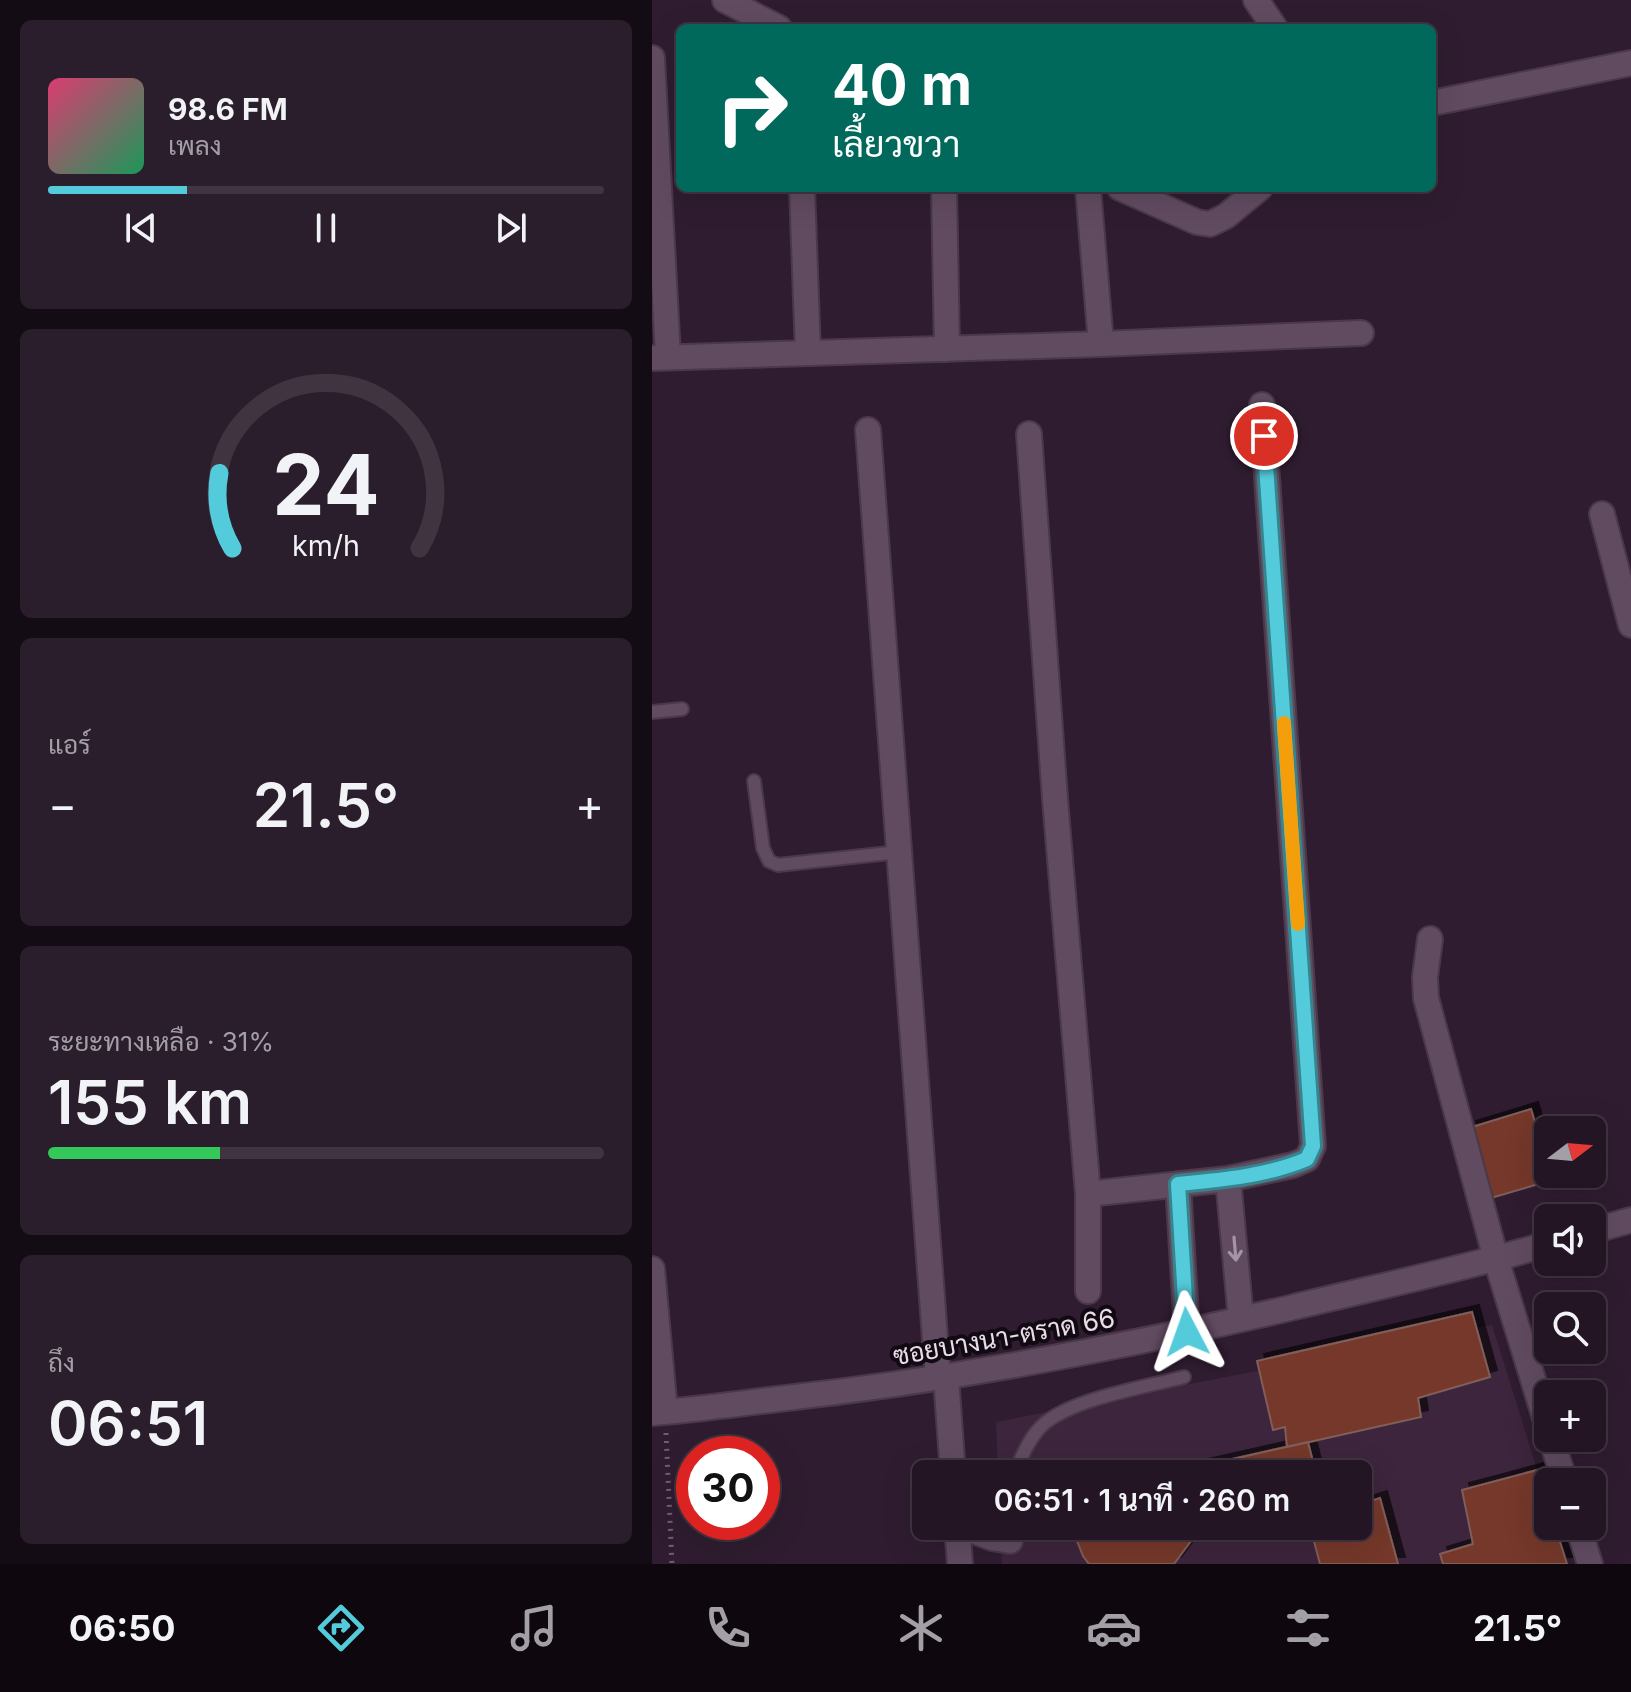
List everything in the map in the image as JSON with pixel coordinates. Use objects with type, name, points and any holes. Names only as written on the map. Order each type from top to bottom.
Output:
[{"type":"street","points":[[725,0],[771,24]]},
{"type":"street","points":[[1256,0],[1272,24]]},
{"type":"street","points":[[652,58],[660,357],[1361,333]]},
{"type":"street","points":[[1436,102],[1631,63]]},
{"type":"street","points":[[802,192],[808,353]]},
{"type":"street","points":[[944,192],[947,349]]},
{"type":"street","points":[[1088,192],[1101,344]]},
{"type":"street","points":[[1129,192],[1197,222],[1210,224],[1226,216],[1255,192]]},
{"type":"street","points":[[1088,1194],[1228,1179],[1293,1165],[1307,1159],[1313,1146],[1262,405]]},
{"type":"street","points":[[868,430],[899,852],[951,1460]]},
{"type":"street","points":[[1029,434],[1088,1194],[1088,1291]]},
{"type":"street","points":[[1602,514],[1631,625]]},
{"type":"street","points":[[1430,939],[1425,977],[1426,998],[1496,1259],[1534,1382]]},
{"type":"street","points":[[1228,1179],[1241,1319]]},
{"type":"street","points":[[1178,1184],[1187,1332]]},
{"type":"street","points":[[1606,1227],[1631,1220]]},
{"type":"street","name":"ซอยบางนา-ตราด 66","points":[[658,1412],[942,1378],[1187,1332],[1534,1248]]},
{"type":"street","points":[[652,1269],[658,1412]]},
{"type":"street","points":[[959,1540],[960,1564]]},
{"type":"street","points":[[1582,1540],[1590,1564]]},
{"type":"lane","points":[[652,712],[682,709]]},
{"type":"lane","points":[[754,781],[763,848],[769,861],[778,865],[899,852]]},
{"type":"lane","points":[[1020,1460],[1039,1428],[1059,1413],[1084,1403],[1184,1377]]},
{"type":"path","points":[[658,1412],[672,1564]]},
{"type":"shaded area","points":[[1492,1325],[1537,1468],[1534,1468],[1534,1540],[1555,1540],[1567,1564],[1002,1564],[1001,1540],[1372,1540],[1372,1460],[997,1460],[996,1422]]},
{"type":"building","points":[[1531,1109],[1534,1119],[1534,1185],[1491,1198],[1469,1128]]},
{"type":"building","points":[[1472,1312],[1490,1377],[1418,1398],[1421,1417],[1287,1447],[1285,1427],[1273,1430],[1257,1361]]},
{"type":"building","points":[[1308,1442],[1312,1460],[1228,1460]]},
{"type":"building","points":[[1534,1471],[1534,1540],[1559,1540],[1567,1564],[1443,1564],[1440,1554],[1473,1544],[1462,1490]]},
{"type":"building","points":[[1380,1498],[1398,1564],[1320,1564],[1314,1540],[1372,1540],[1372,1501]]},
{"type":"building","points":[[1077,1540],[1196,1540],[1191,1541],[1174,1564],[1089,1564]]},
{"type":"slow traffic","points":[[1284,723],[1298,924]]},
{"type":"route","points":[[1187,1332],[1178,1184],[1228,1179],[1293,1165],[1307,1159],[1313,1146],[1264,436]]}]
